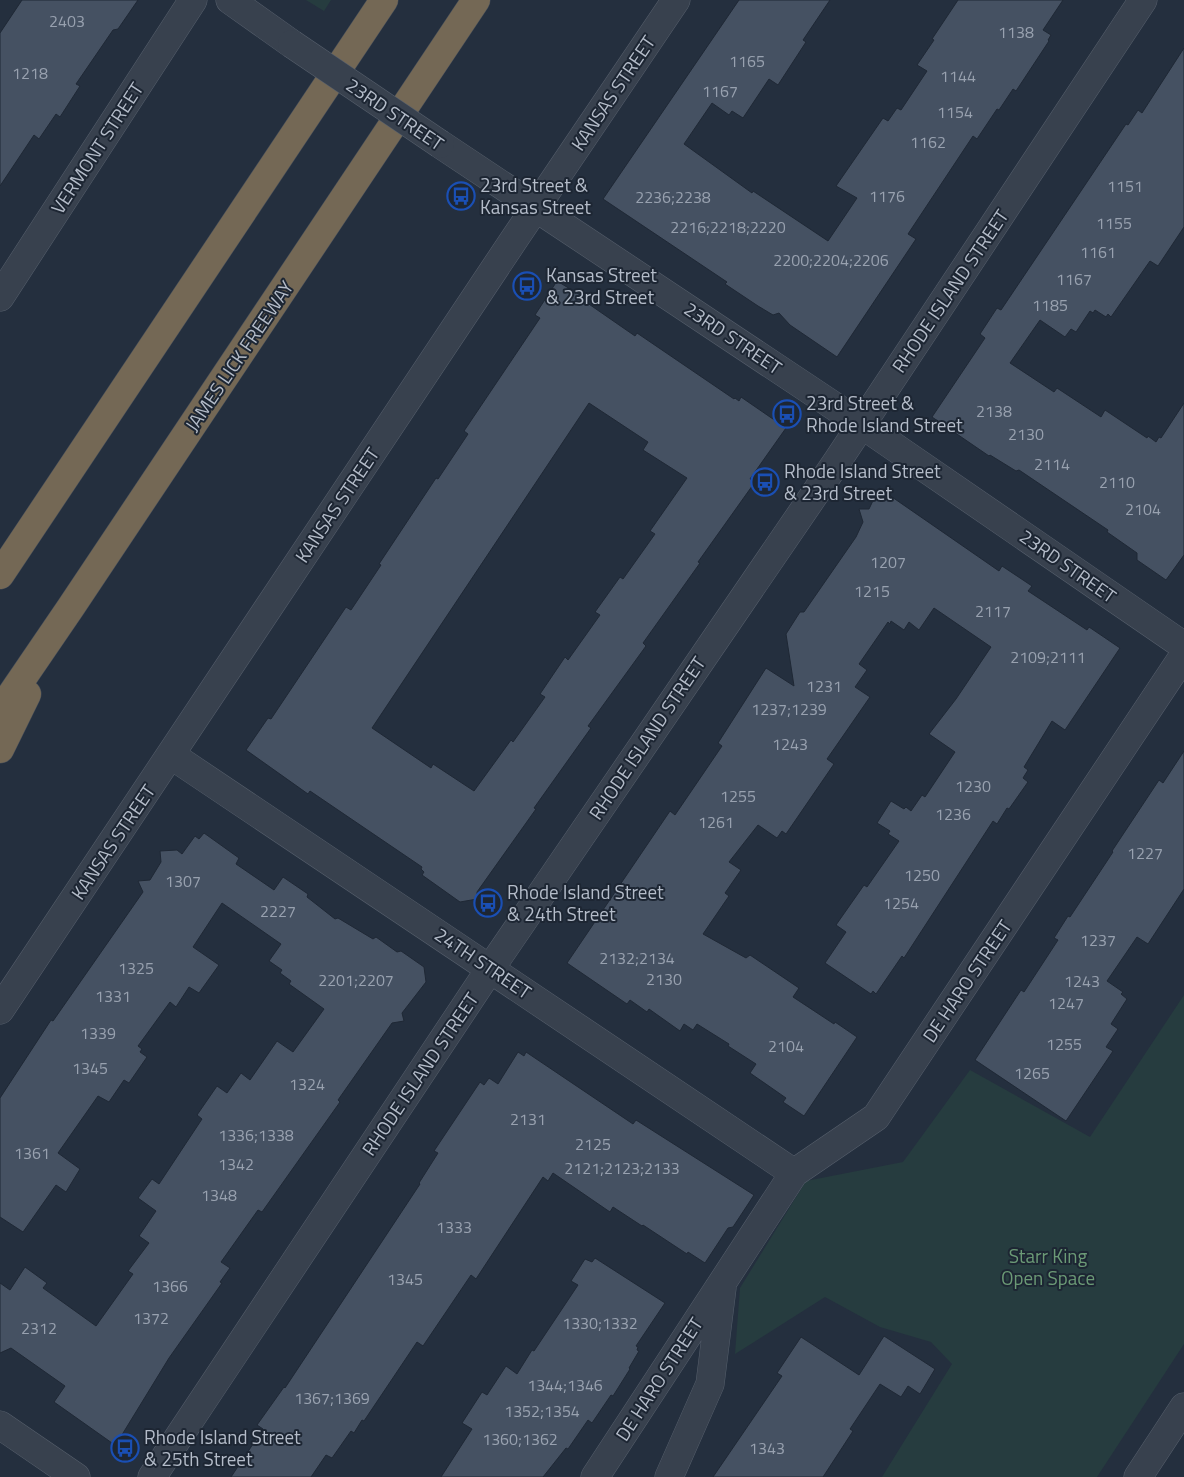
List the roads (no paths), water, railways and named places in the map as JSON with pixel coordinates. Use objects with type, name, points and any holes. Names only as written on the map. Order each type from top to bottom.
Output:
[{"type":"highway","points":[[0,576],[384,0]]},
{"type":"highway","name":"JAMES LICK FREEWAY","points":[[0,711],[476,0]]},
{"type":"highway","points":[[0,749],[71,607]]},
{"type":"street","name":"VERMONT STREET","points":[[0,297],[193,0]]},
{"type":"street","name":"23RD STREET","points":[[230,0],[440,144],[861,424],[1184,646]]},
{"type":"street","name":"KANSAS STREET","points":[[0,1010],[676,0]]},
{"type":"street","name":"RHODE ISLAND STREET","points":[[152,1477],[490,969],[861,424],[1143,0]]},
{"type":"street","name":"DE HARO STREET","points":[[595,1477],[794,1173],[876,1117],[1184,655]]},
{"type":"street","name":"24TH STREET","points":[[171,755],[794,1173]]},
{"type":"street","name":"DE HARO STREET","points":[[669,1477],[710,1384],[723,1282]]},
{"type":"street","points":[[1138,1477],[1184,1407]]},
{"type":"street","points":[[0,1425],[76,1477]]},
{"type":"place","name":"23rd Street & Kansas Street","points":[[461,196]]},
{"type":"place","name":"Kansas Street & 23rd Street","points":[[527,286]]},
{"type":"place","name":"23rd Street & Rhode Island Street","points":[[787,414]]},
{"type":"place","name":"Rhode Island Street & 23rd Street","points":[[765,482]]},
{"type":"place","name":"Rhode Island Street & 24th Street","points":[[488,903]]},
{"type":"place","name":"Rhode Island Street & 25th Street","points":[[125,1448]]},
{"type":"park label","name":"Starr King Open Space","points":[[1048,1267]]}]
